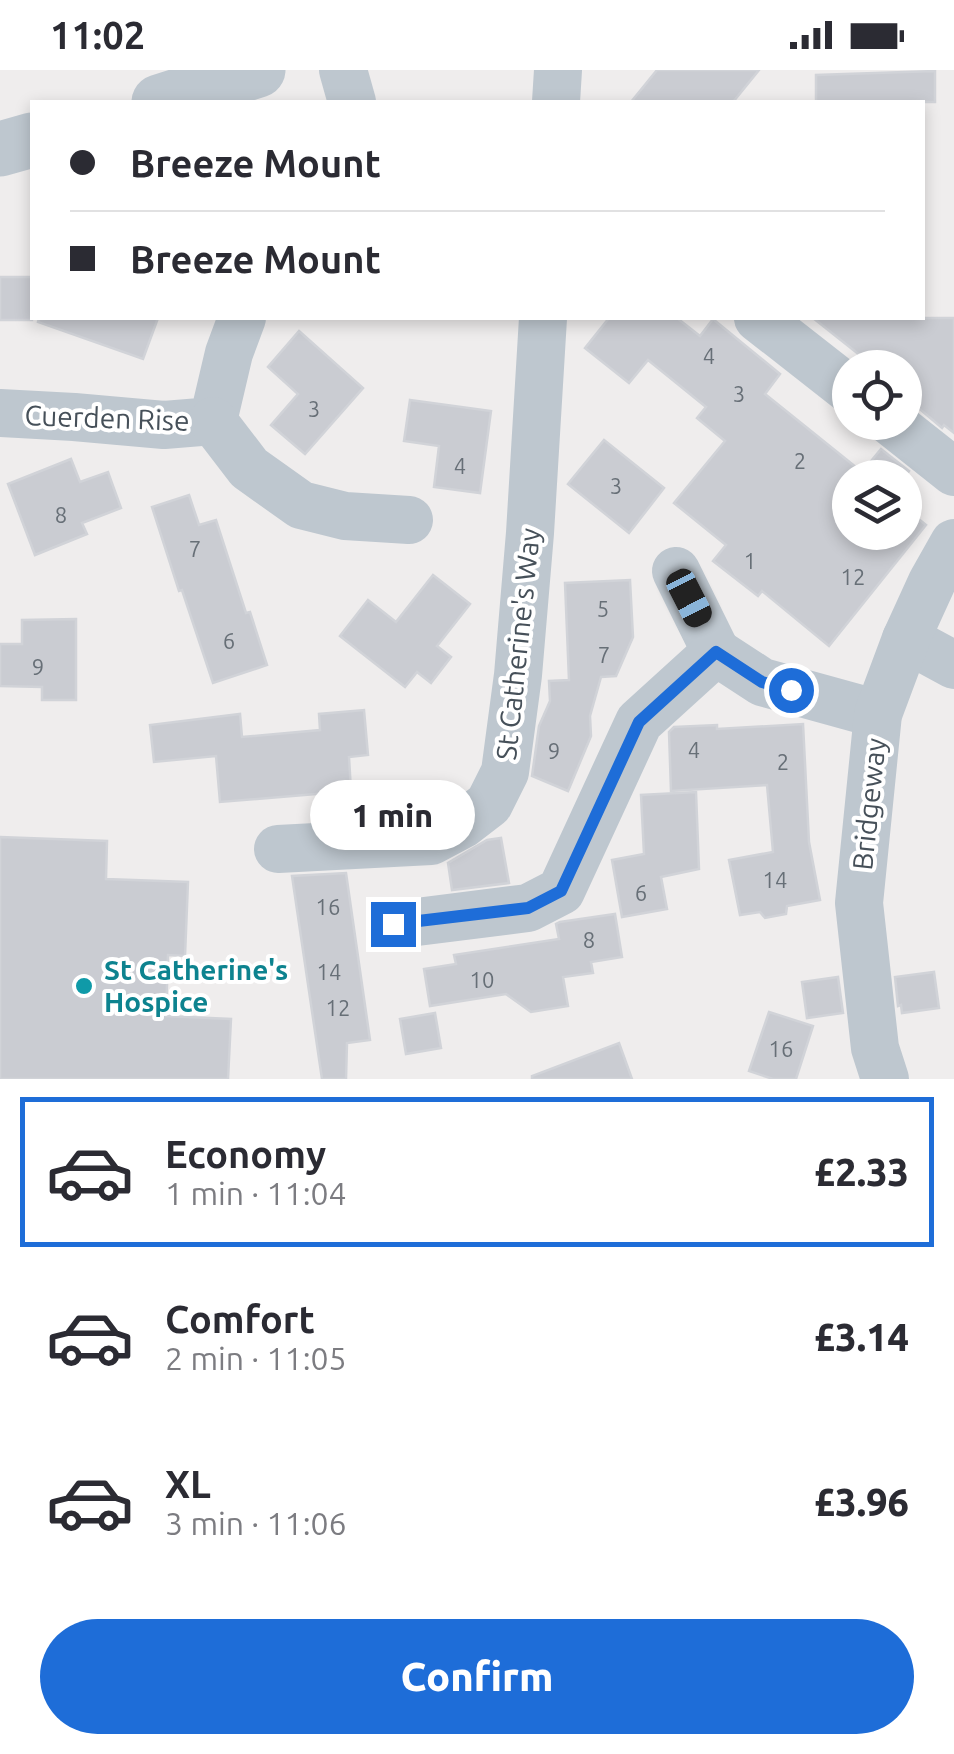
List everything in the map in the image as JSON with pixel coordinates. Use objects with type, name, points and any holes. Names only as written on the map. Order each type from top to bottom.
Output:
[{"type":"street","points":[[165,100],[258,70]]},
{"type":"street","points":[[343,70],[351,100]]},
{"type":"street","points":[[556,100],[558,70]]},
{"type":"street","points":[[0,149],[30,141]]},
{"type":"street","name":"Cuerden Rise","points":[[241,320],[229,353],[214,421],[249,468],[301,506],[344,516],[410,520]]},
{"type":"street","name":"St Catherine's Way","points":[[278,849],[431,841],[489,804],[505,772],[518,674],[543,320]]},
{"type":"street","points":[[761,320],[832,376]]},
{"type":"street","name":"Cuerden Rise","points":[[0,413],[164,425],[214,421]]},
{"type":"street","points":[[914,440],[954,472]]},
{"type":"street","name":"Bridgeway","points":[[884,1079],[876,1048],[859,902],[878,714],[906,639],[954,543]]},
{"type":"street","points":[[676,571],[716,652],[762,682],[878,714]]},
{"type":"street","points":[[906,639],[954,665]]},
{"type":"street","points":[[393,924],[528,908],[561,891],[639,722],[716,652]]},
{"type":"building","points":[[657,70],[759,70],[735,100],[633,100]]},
{"type":"building","points":[[935,71],[935,102],[816,100],[816,75]]},
{"type":"building","points":[[0,277],[30,277],[30,320],[0,320]]},
{"type":"building","points":[[954,318],[954,433],[944,425],[942,428],[922,411],[922,350],[853,350],[816,320]]},
{"type":"building","points":[[38,320],[157,320],[143,359]]},
{"type":"building","points":[[607,320],[680,320],[700,336],[714,320],[780,374],[765,394],[847,460],[832,460],[832,550],[906,550],[829,646],[762,591],[758,596],[713,561],[726,545],[674,503],[725,441],[697,418],[706,407],[648,360],[629,383],[585,348]]},
{"type":"building","points":[[299,331],[363,388],[305,454],[271,425],[298,394],[268,367]]},
{"type":"building","points":[[410,400],[491,411],[480,493],[434,487],[439,446],[404,441]]},
{"type":"building","points":[[604,440],[664,488],[629,533],[568,484]]},
{"type":"building","points":[[881,449],[895,460],[872,460]]},
{"type":"building","points":[[71,459],[80,482],[108,472],[121,508],[82,523],[87,534],[35,555],[8,484]]},
{"type":"building","points":[[189,495],[199,525],[216,520],[267,665],[213,683],[152,507]]},
{"type":"building","points":[[433,575],[470,604],[437,646],[451,657],[431,683],[417,672],[405,687],[340,636],[368,600],[396,622]]},
{"type":"building","points":[[630,580],[633,637],[616,676],[601,677],[590,716],[591,736],[568,791],[532,776],[539,726],[550,701],[549,681],[569,680],[565,583]]},
{"type":"building","points":[[76,619],[76,700],[42,700],[42,687],[0,686],[0,644],[22,644],[22,620]]},
{"type":"building","points":[[364,710],[368,755],[349,757],[351,791],[220,802],[216,756],[154,762],[150,725],[240,714],[242,737],[320,730],[319,714]]},
{"type":"building","points":[[803,724],[809,842],[820,900],[787,906],[786,914],[765,918],[760,912],[740,915],[729,860],[773,852],[767,785],[671,791],[669,732],[674,727]]},
{"type":"building","points":[[696,792],[699,869],[661,877],[667,909],[622,917],[612,860],[644,854],[641,795]]},
{"type":"building","name":"St Catherine's Hospice","points":[[0,837],[107,841],[106,879],[188,882],[185,956],[168,955],[166,1016],[231,1019],[228,1079],[0,1079]]},
{"type":"building","points":[[501,838],[509,883],[452,890],[448,863],[487,840]]},
{"type":"building","points":[[346,873],[370,1040],[347,1043],[346,1079],[322,1079],[292,876]]},
{"type":"building","points":[[615,914],[622,957],[591,962],[593,973],[563,977],[568,1006],[531,1012],[506,994],[430,1006],[424,969],[456,964],[454,955],[559,939],[556,924],[560,922]]},
{"type":"building","points":[[934,972],[939,1008],[902,1013],[895,977]]},
{"type":"building","points":[[838,977],[843,1013],[807,1018],[802,982]]},
{"type":"building","points":[[769,1012],[813,1026],[796,1079],[773,1079],[749,1071]]},
{"type":"building","points":[[435,1013],[441,1048],[406,1054],[400,1019]]},
{"type":"building","points":[[619,1043],[632,1079],[532,1079],[532,1076]]},
{"type":"place","name":"St Catherine's Hospice","points":[[84,986]]},
{"type":"route","points":[[393,924],[528,908],[561,891],[639,722],[716,652],[762,682],[791,690]]}]
